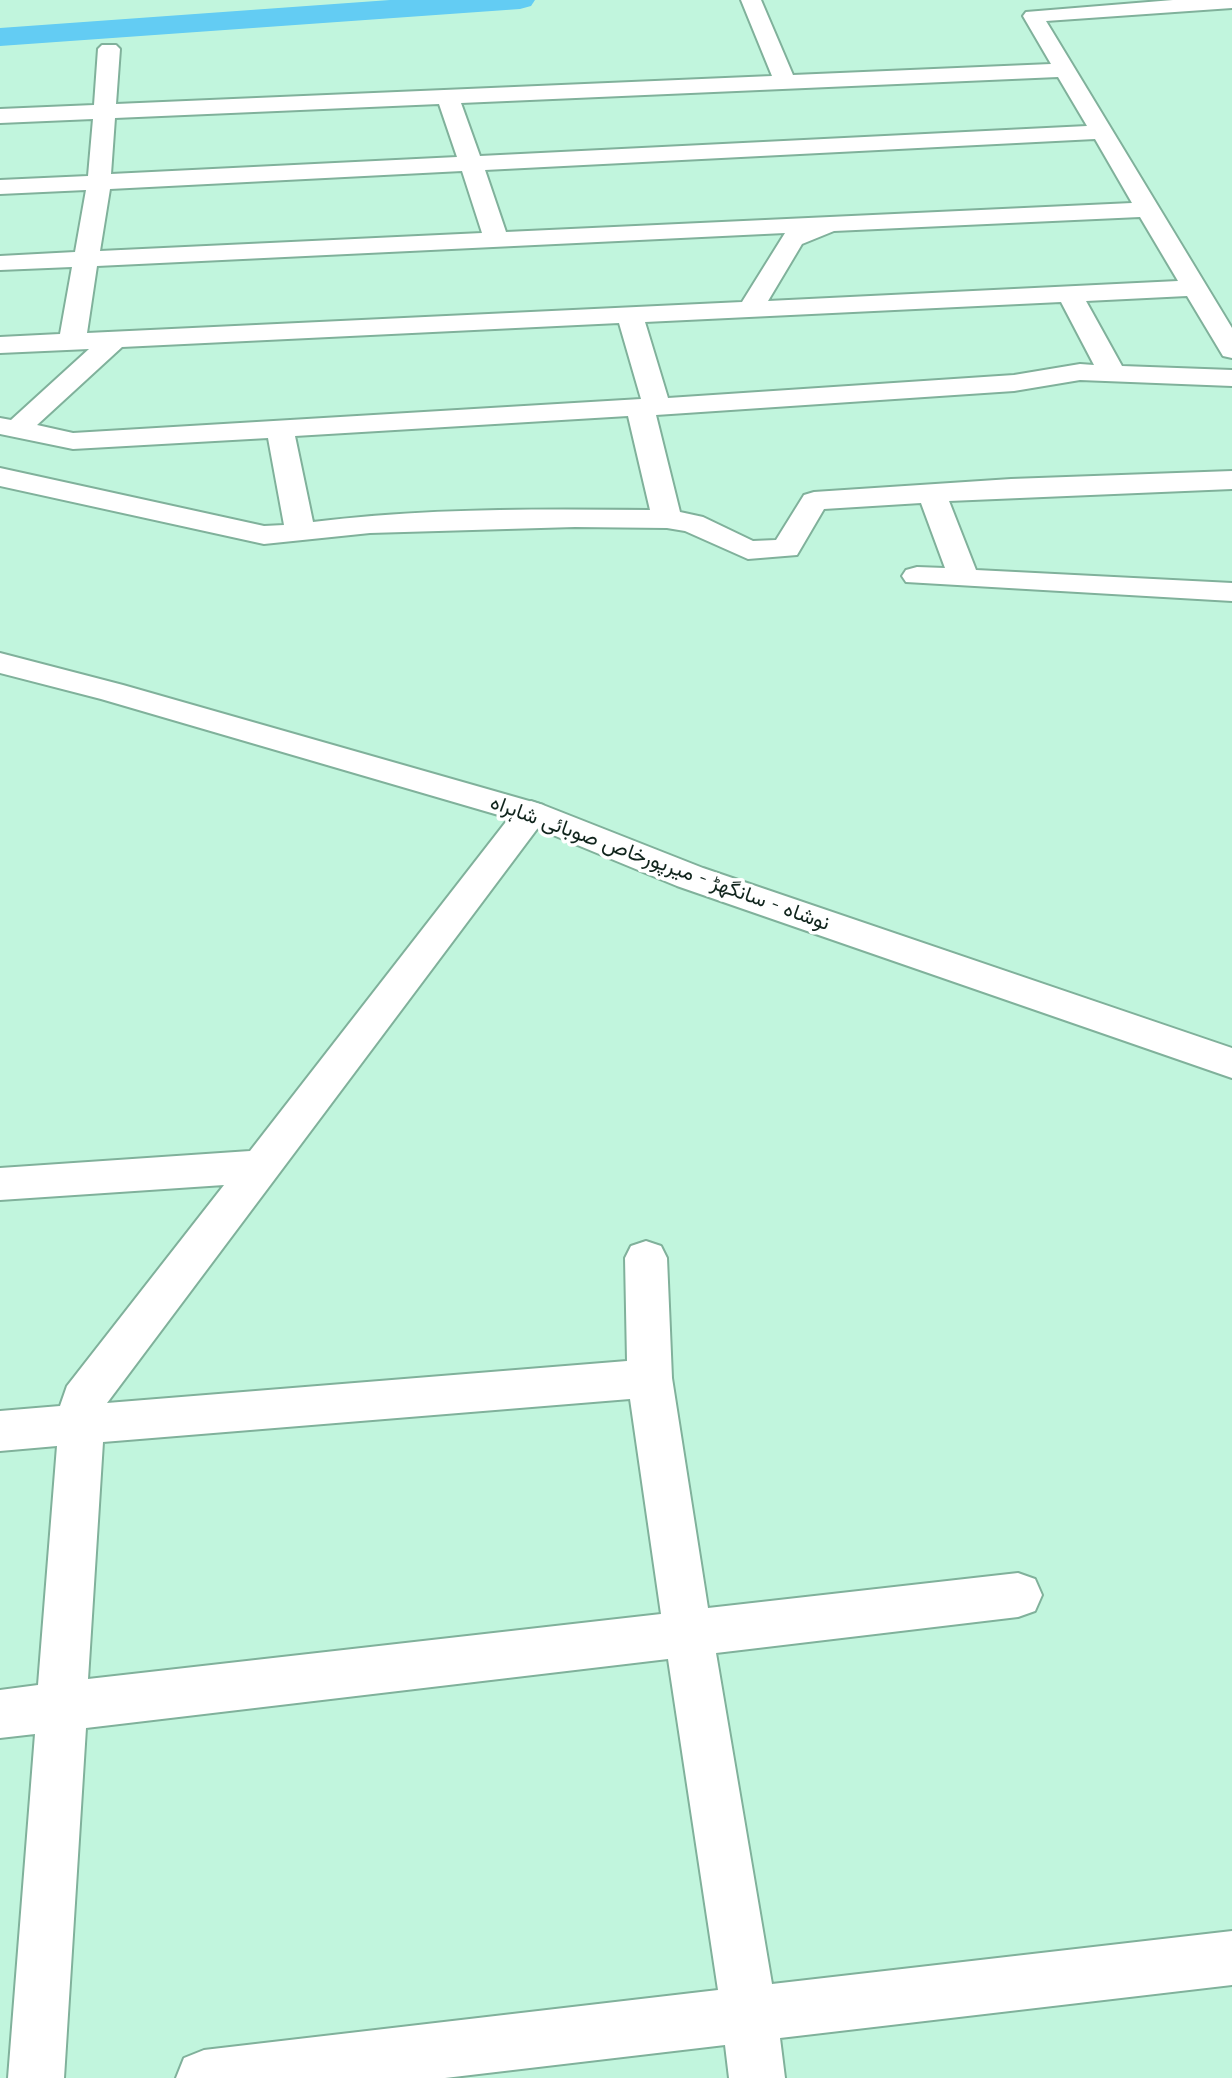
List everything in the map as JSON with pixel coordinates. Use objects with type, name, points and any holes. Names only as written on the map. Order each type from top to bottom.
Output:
[{"type":"street","points":[[751,0],[785,81]]},
{"type":"street","points":[[1027,8],[1232,2]]},
{"type":"street","points":[[1027,8],[1232,350]]},
{"type":"street","points":[[72,342],[99,182],[109,49]]},
{"type":"street","points":[[0,116],[1066,70]]},
{"type":"street","points":[[448,96],[497,240]]},
{"type":"street","points":[[0,187],[1102,132]]},
{"type":"street","points":[[0,263],[1148,209]]},
{"type":"street","points":[[750,310],[793,239],[830,224]]},
{"type":"street","points":[[757,227],[793,239]]},
{"type":"street","points":[[0,345],[1196,288]]},
{"type":"street","points":[[1069,294],[1113,374]]},
{"type":"street","points":[[630,315],[667,519]]},
{"type":"street","points":[[8,428],[114,340]]},
{"type":"street","points":[[8,428],[73,441],[1014,383],[1080,372],[1232,378]]},
{"type":"street","points":[[280,429],[300,533]]},
{"type":"street","points":[[0,477],[264,535],[370,524],[575,518],[667,519],[693,523],[748,550],[786,548],[814,502],[932,493],[1232,480]]},
{"type":"street","points":[[932,493],[963,577]]},
{"type":"street","points":[[917,576],[1232,592]]},
{"type":"street","name":"نوشاہ - سانگھڑ - میرپورخاص صوبائی شاہراہ","points":[[0,663],[112,692],[531,813],[690,877],[1232,1062]]},
{"type":"street","points":[[36,2078],[83,1400],[531,813]]},
{"type":"street","points":[[0,1184],[261,1166]]},
{"type":"street","points":[[646,1258],[650,1378],[657,1439],[757,2078]]},
{"type":"street","points":[[0,1431],[650,1378]]},
{"type":"street","points":[[0,1714],[1018,1595]]},
{"type":"street","points":[[204,2078],[1232,1958]]},
{"type":"waterway","points":[[0,37],[520,0]]}]
